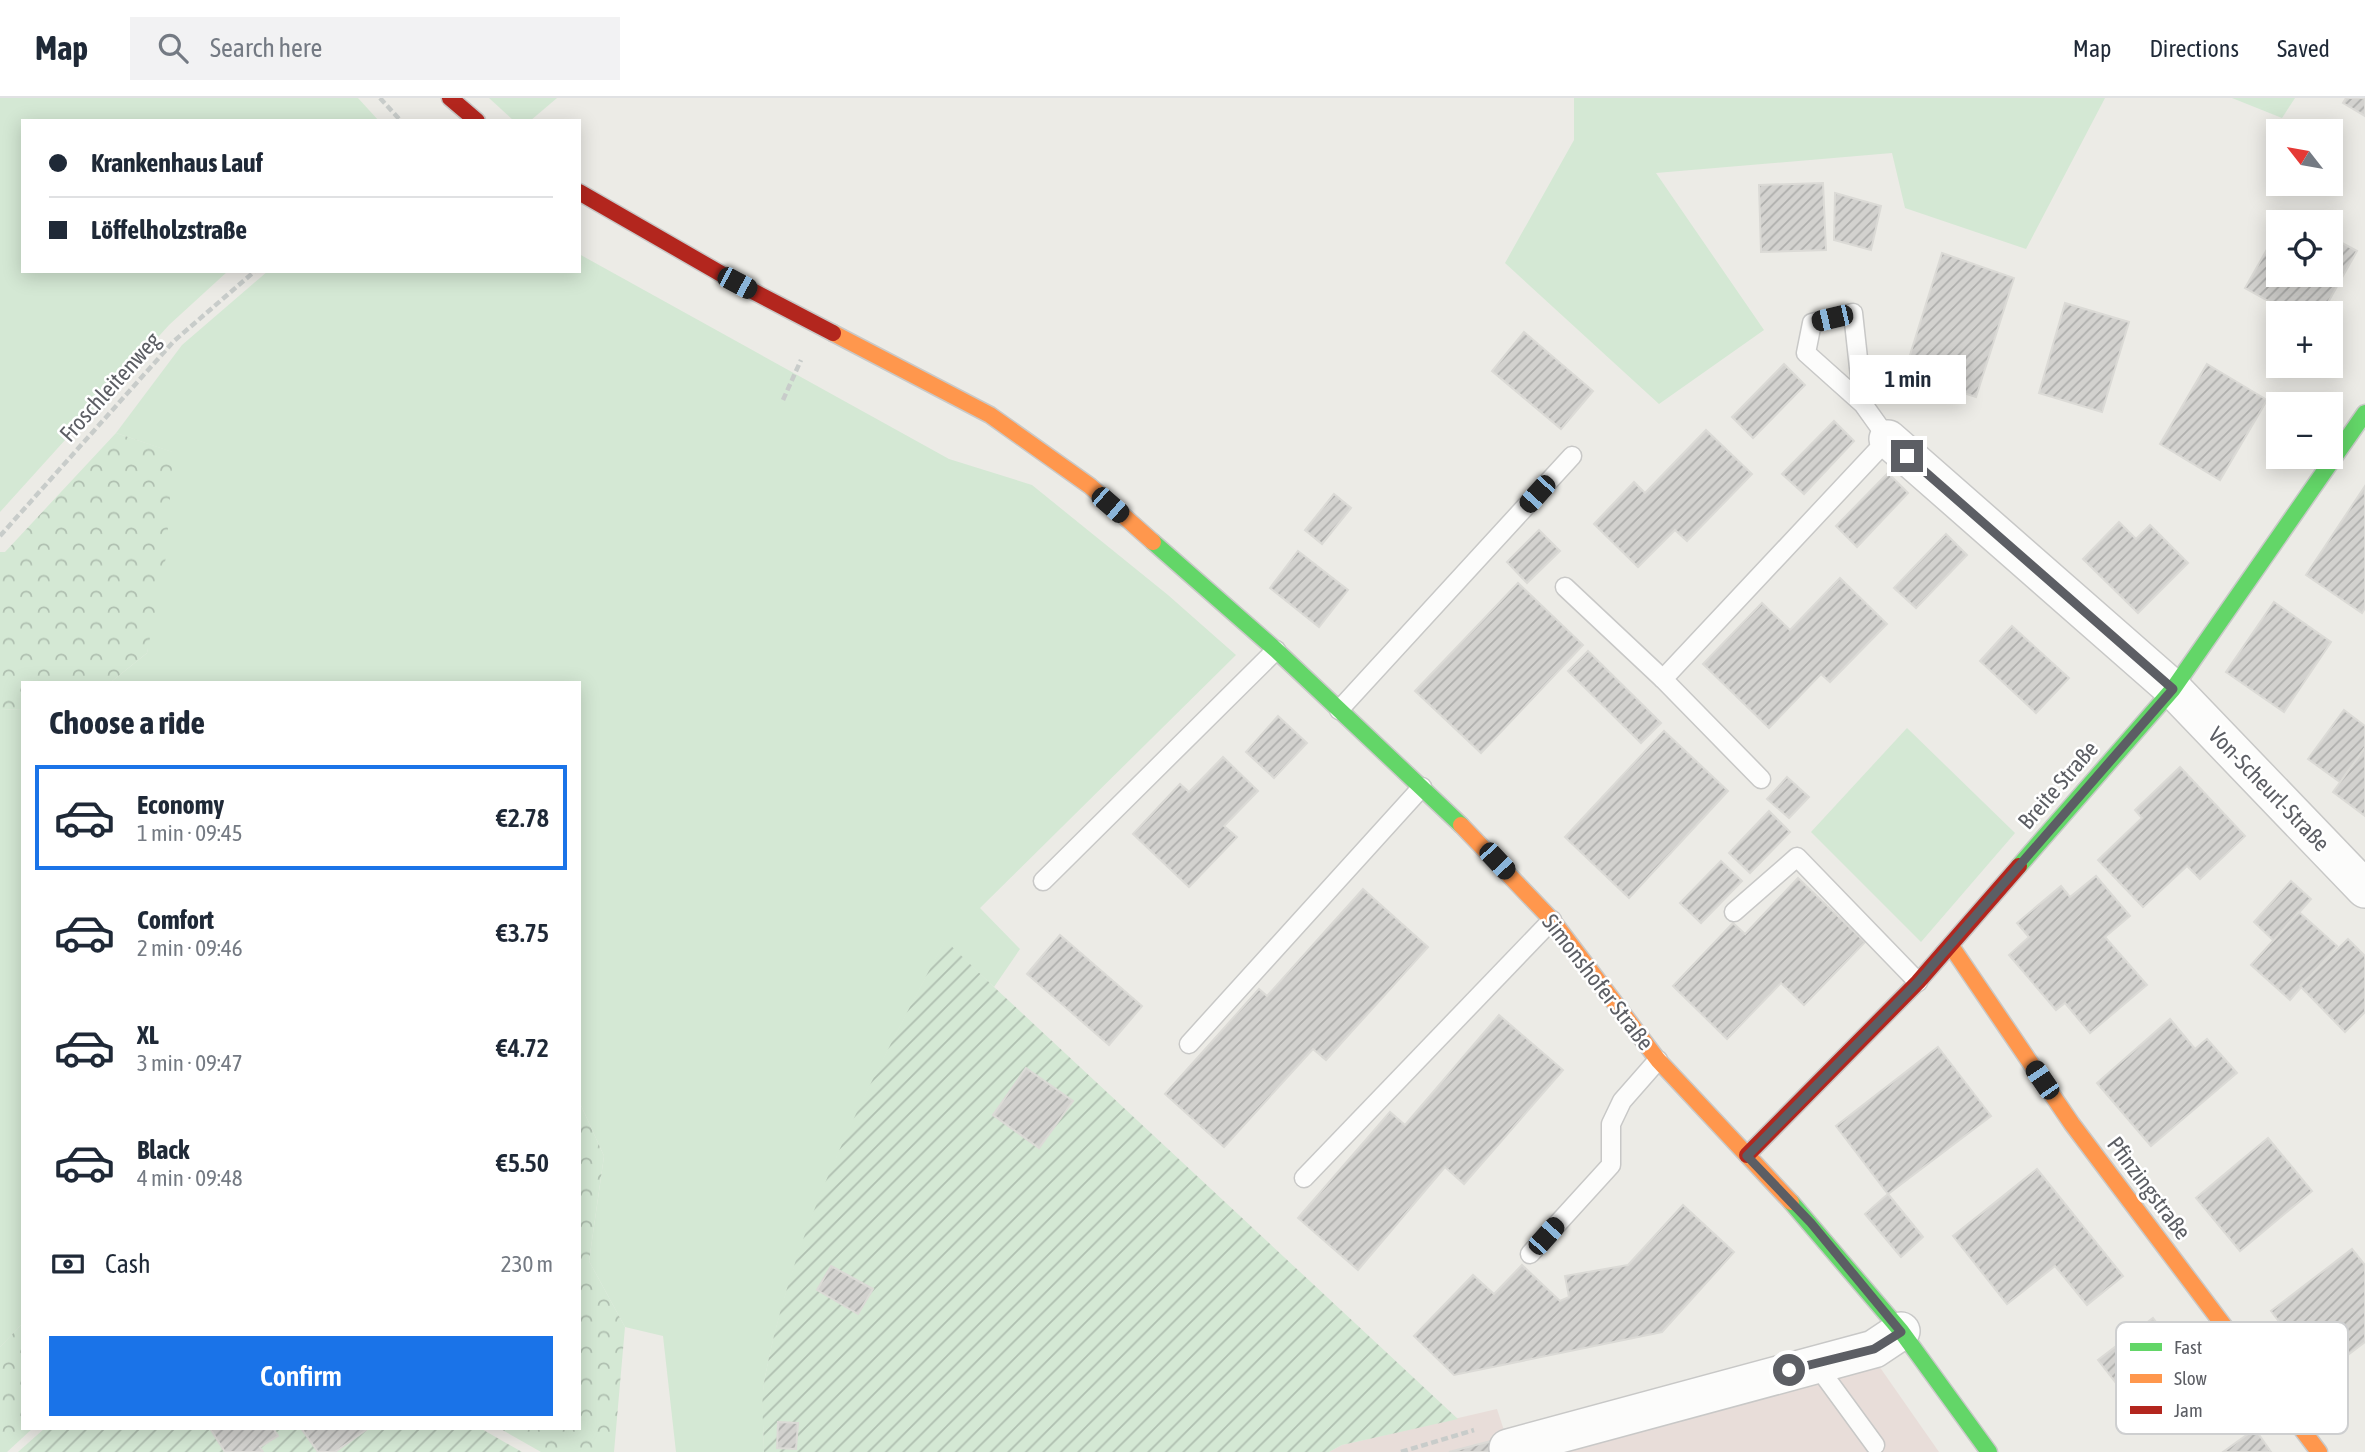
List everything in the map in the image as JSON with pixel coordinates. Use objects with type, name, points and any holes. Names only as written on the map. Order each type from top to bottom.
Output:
[{"type":"street","points":[[450,98],[475,119]]},
{"type":"street","name":"Simonshofer Straße","points":[[581,193],[737,283],[990,415],[1090,486],[1276,650],[1478,841],[1552,920],[1658,1060],[1811,1223],[1901,1332],[1989,1452]]},
{"type":"street","name":"Breite Straße","points":[[1747,1156],[1951,946],[2173,689],[2365,413]]},
{"type":"street","name":"Von-Scheurl-Straße","points":[[1888,439],[2173,689],[2365,889]]},
{"type":"street","name":"Pfinzingstraße","points":[[1951,946],[2072,1124],[2221,1322]]},
{"type":"street","points":[[1508,1448],[1874,1349],[1901,1332]]},
{"type":"street","name":"Pfinzingstraße","points":[[2305,1434],[2319,1452]]},
{"type":"lane","points":[[1663,679],[1888,439],[1863,404],[1806,353],[1812,323],[1853,313],[1863,404]]},
{"type":"lane","points":[[1339,710],[1572,456]]},
{"type":"lane","points":[[1565,587],[1663,679],[1761,779]]},
{"type":"lane","points":[[1043,881],[1276,650]]},
{"type":"lane","points":[[1189,1044],[1422,787]]},
{"type":"lane","points":[[1734,912],[1797,858],[1918,982]]},
{"type":"lane","points":[[1304,1178],[1552,920]]},
{"type":"lane","points":[[1530,1254],[1611,1165],[1611,1124],[1622,1101],[1658,1060]]},
{"type":"lane","points":[[1815,1363],[1875,1444]]},
{"type":"path","points":[[380,98],[399,119]]},
{"type":"path","name":"Froschleitenweg","points":[[0,536],[174,341],[253,273]]},
{"type":"path","points":[[1401,1452],[1497,1423],[1508,1448]]},
{"type":"shaded area","points":[[1879,1366],[1939,1452],[1545,1452]]},
{"type":"shaded area","points":[[1497,1409],[1511,1452],[1329,1452],[1342,1445]]},
{"type":"green space","points":[[0,98],[358,98],[377,119],[21,119],[21,273],[226,273],[169,325],[0,512]]},
{"type":"green space","points":[[489,98],[557,98],[532,119],[512,119]]},
{"type":"green space","points":[[1574,98],[2105,98],[2026,249],[1905,208],[1892,153],[1656,173],[1764,330],[1659,404],[1505,263],[1574,140]]},
{"type":"green space","points":[[2232,98],[2295,98],[2282,118]]},
{"type":"green space","points":[[581,255],[949,459],[1032,485],[1168,595],[1236,655],[980,908],[1020,949],[994,987],[945,941],[864,1099],[816,1207],[796,1262],[765,1377],[764,1452],[676,1452],[663,1336],[625,1327],[589,1261],[604,1156],[581,1105],[581,681],[112,681],[147,653],[172,452],[116,433],[182,345],[266,273],[581,273]]},
{"type":"green space","points":[[116,433],[173,452],[166,557],[147,653],[112,681],[21,681],[21,709],[0,710],[0,552],[5,552]]},
{"type":"green space","points":[[21,709],[21,1325],[0,1347],[0,710]]},
{"type":"green space","points":[[1907,728],[2015,833],[1921,942],[1811,832]]},
{"type":"green space","points":[[945,940],[1458,1419],[1342,1445],[1329,1452],[764,1452],[762,1405],[765,1377],[796,1261],[838,1152]]},
{"type":"green space","points":[[581,1105],[604,1156],[589,1261],[625,1327],[614,1452],[541,1452],[502,1430],[581,1430]]},
{"type":"green space","points":[[21,1325],[21,1430],[31,1430],[7,1452],[0,1452],[0,1347]]},
{"type":"green space","points":[[43,1430],[484,1430],[522,1452],[18,1452]]},
{"type":"building","points":[[2346,98],[2365,98],[2365,116],[2343,103]]},
{"type":"building","points":[[1823,183],[1826,250],[1761,252],[1759,185]]},
{"type":"building","points":[[1835,193],[1881,206],[1871,250],[1834,240]]},
{"type":"building","points":[[2343,243],[2357,251],[2343,276]]},
{"type":"building","points":[[2266,251],[2266,287],[2337,287],[2329,301],[2268,301],[2245,288]]},
{"type":"building","points":[[1942,253],[2014,278],[1976,397],[1904,374]]},
{"type":"building","points":[[2065,303],[2129,322],[2102,412],[2039,393]]},
{"type":"building","points":[[1524,332],[1593,391],[1561,429],[1492,371]]},
{"type":"building","points":[[1784,364],[1805,385],[1753,438],[1732,417]]},
{"type":"building","points":[[2207,364],[2266,399],[2220,480],[2160,444]]},
{"type":"building","points":[[1834,421],[1854,441],[1804,494],[1782,474]]},
{"type":"building","points":[[1706,430],[1752,474],[1687,541],[1675,530],[1638,567],[1594,524],[1634,482],[1645,493]]},
{"type":"building","points":[[1888,473],[1908,493],[1857,547],[1836,526]]},
{"type":"building","points":[[2365,486],[2365,608],[2362,613],[2306,575]]},
{"type":"building","points":[[1334,494],[1351,508],[1322,544],[1305,530]]},
{"type":"building","points":[[2119,522],[2136,539],[2150,525],[2188,563],[2138,613],[2083,559]]},
{"type":"building","points":[[1539,530],[1560,551],[1527,583],[1507,562]]},
{"type":"building","points":[[1946,534],[1967,555],[1916,608],[1894,588]]},
{"type":"building","points":[[1298,551],[1348,590],[1319,627],[1270,588]]},
{"type":"building","points":[[1840,578],[1887,624],[1830,682],[1821,674],[1769,728],[1703,664],[1762,603],[1790,630]]},
{"type":"building","points":[[1518,583],[1583,645],[1481,753],[1415,691]]},
{"type":"building","points":[[2274,602],[2331,642],[2284,712],[2226,672]]},
{"type":"building","points":[[2012,626],[2069,678],[2036,713],[1980,661]]},
{"type":"building","points":[[1588,651],[1661,723],[1641,743],[1568,671]]},
{"type":"building","points":[[2344,710],[2365,726],[2365,748],[2340,782],[2308,759]]},
{"type":"building","points":[[1278,716],[1307,743],[1274,778],[1246,752]]},
{"type":"building","points":[[1664,731],[1728,791],[1629,898],[1565,837]]},
{"type":"building","points":[[2365,748],[2365,816],[2333,792]]},
{"type":"building","points":[[1223,757],[1258,791],[1224,826],[1237,837],[1189,887],[1133,834],[1180,784],[1189,792]]},
{"type":"building","points":[[2180,767],[2245,836],[2200,879],[2187,866],[2143,907],[2098,860],[2142,818],[2135,810]]},
{"type":"building","points":[[1787,777],[1809,797],[1789,818],[1767,799]]},
{"type":"building","points":[[1769,811],[1790,832],[1750,873],[1729,853]]},
{"type":"building","points":[[1721,861],[1742,881],[1701,923],[1680,903]]},
{"type":"building","points":[[2096,876],[2130,916],[2105,937],[2147,985],[2090,1033],[2065,1003],[2056,1010],[2009,955],[2029,937],[2017,923],[2061,886],[2070,897]]},
{"type":"building","points":[[1798,878],[1865,942],[1804,1005],[1781,983],[1727,1039],[1673,986],[1733,923],[1745,934]]},
{"type":"building","points":[[2291,881],[2311,899],[2274,941],[2254,922]]},
{"type":"building","points":[[1363,889],[1428,947],[1326,1060],[1313,1049],[1224,1147],[1165,1094],[1259,989],[1267,996]]},
{"type":"building","points":[[2299,912],[2337,946],[2290,1000],[2251,965]]},
{"type":"building","points":[[1060,935],[1142,1006],[1109,1045],[1027,974]]},
{"type":"building","points":[[2348,939],[2365,956],[2365,1012],[2345,1032],[2300,986]]},
{"type":"building","points":[[1499,1015],[1563,1070],[1464,1184],[1445,1167],[1358,1270],[1298,1218],[1390,1112],[1405,1125]]},
{"type":"building","points":[[2170,1019],[2195,1049],[2207,1039],[2237,1073],[2151,1146],[2097,1083]]},
{"type":"building","points":[[1938,1047],[1991,1116],[1888,1194],[1836,1126]]},
{"type":"building","points":[[1026,1068],[1073,1101],[1039,1148],[993,1115]]},
{"type":"building","points":[[2268,1138],[2312,1191],[2240,1251],[2196,1198]]},
{"type":"building","points":[[2037,1169],[2123,1276],[2087,1305],[2055,1266],[2007,1304],[1953,1236]]},
{"type":"building","points":[[1888,1194],[1923,1237],[1901,1257],[1865,1214]]},
{"type":"building","points":[[1683,1205],[1734,1252],[1662,1332],[1454,1375],[1414,1336],[1473,1275],[1494,1294],[1522,1265],[1560,1301],[1569,1297],[1565,1276],[1628,1265]]},
{"type":"building","points":[[2352,1249],[2365,1265],[2365,1342],[2348,1355],[2348,1322],[2279,1322],[2271,1311]]},
{"type":"building","points":[[831,1266],[873,1289],[858,1314],[817,1290]]},
{"type":"building","points":[[2116,1346],[2116,1383],[2098,1360]]},
{"type":"building","points":[[778,1422],[798,1423],[796,1449],[777,1448]]},
{"type":"building","points":[[211,1430],[274,1430],[278,1436],[260,1447],[263,1452],[225,1452]]},
{"type":"building","points":[[302,1430],[366,1430],[335,1452],[318,1452]]},
{"type":"building","points":[[2248,1434],[2258,1434],[2271,1452],[2223,1452]]},
{"type":"building","points":[[1495,1440],[1492,1452],[1449,1452]]},
{"type":"traffic: fast","points":[[2019,866],[2173,689],[2365,413]]},
{"type":"traffic: fast","points":[[1153,542],[1276,650],[1461,825]]},
{"type":"traffic: fast","points":[[1791,1202],[1901,1331],[1989,1452]]},
{"type":"traffic: slow","points":[[833,333],[990,415],[1090,486],[1153,542]]},
{"type":"traffic: slow","points":[[1461,825],[1552,920],[1658,1060],[1791,1202]]},
{"type":"traffic: slow","points":[[1951,946],[2072,1124],[2221,1322]]},
{"type":"traffic: slow","points":[[2305,1434],[2319,1452]]},
{"type":"traffic: jam","points":[[450,98],[475,119]]},
{"type":"traffic: jam","points":[[581,193],[737,283],[833,333]]},
{"type":"traffic: jam","points":[[1747,1155],[1918,982],[2019,866]]},
{"type":"route","points":[[1789,1370],[1874,1349],[1901,1332],[1811,1223],[1747,1156],[1951,946],[2173,689],[1907,456]]}]
